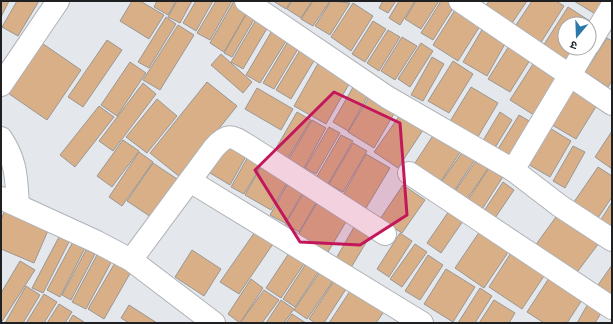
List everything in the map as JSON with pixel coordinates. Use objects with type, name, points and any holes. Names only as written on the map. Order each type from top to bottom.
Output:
[{"type":"street","points":[[1,85],[58,1]]},
{"type":"street","points":[[246,1],[387,97],[513,170],[560,206],[612,240]]},
{"type":"street","points":[[460,1],[612,104]]},
{"type":"street","points":[[597,31],[612,6]]},
{"type":"street","points":[[513,170],[581,56]]},
{"type":"street","points":[[131,260],[222,139],[228,136],[233,137],[386,234]]},
{"type":"street","points":[[1,138],[11,153],[15,172],[6,202],[131,260],[214,323]]},
{"type":"street","points":[[409,172],[612,308]]},
{"type":"street","points":[[190,181],[422,323]]},
{"type":"highlighted area","points":[[334,92],[400,123],[407,215],[360,245],[300,242],[255,170]]},
{"type":"building","points":[[1,1],[9,1],[1,17]]},
{"type":"building","points":[[17,1],[39,1],[18,36],[2,27]]},
{"type":"building","points":[[132,1],[140,1],[164,15],[149,39],[120,21]]},
{"type":"building","points":[[157,1],[176,1],[168,15],[154,7]]},
{"type":"building","points":[[177,1],[192,1],[180,23],[168,17]]},
{"type":"building","points":[[196,1],[213,1],[196,31],[183,23]]},
{"type":"building","points":[[216,1],[232,1],[210,40],[197,33]]},
{"type":"building","points":[[234,1],[239,1],[250,7],[224,52],[210,43]]},
{"type":"building","points":[[273,1],[291,1],[286,9]]},
{"type":"building","points":[[292,1],[312,1],[301,18],[287,9]]},
{"type":"building","points":[[313,1],[330,1],[313,26],[301,19]]},
{"type":"building","points":[[331,1],[350,3],[330,35],[315,26]]},
{"type":"building","points":[[383,1],[396,1],[388,13],[379,8]]},
{"type":"building","points":[[399,1],[415,1],[400,25],[389,18]]},
{"type":"building","points":[[416,1],[439,1],[421,29],[405,19]]},
{"type":"building","points":[[441,1],[448,1],[455,5],[433,40],[421,33]]},
{"type":"building","points":[[489,1],[527,1],[510,26],[484,9]]},
{"type":"building","points":[[532,1],[556,1],[564,6],[540,44],[514,28]]},
{"type":"building","points":[[574,1],[606,1],[597,15]]},
{"type":"building","points":[[353,3],[373,16],[351,51],[331,37]]},
{"type":"building","points":[[568,7],[582,16],[562,16]]},
{"type":"building","points":[[455,10],[480,26],[458,61],[433,45]]},
{"type":"building","points":[[248,11],[256,16],[232,57],[224,53]]},
{"type":"building","points":[[166,17],[176,24],[149,68],[138,62]]},
{"type":"building","points":[[257,18],[269,25],[243,69],[231,62]]},
{"type":"building","points":[[373,21],[386,29],[365,62],[352,54]]},
{"type":"building","points":[[557,24],[557,55],[543,46]]},
{"type":"building","points":[[178,25],[194,35],[160,90],[143,80]]},
{"type":"building","points":[[483,28],[506,42],[487,76],[463,62]]},
{"type":"building","points":[[273,29],[288,38],[260,83],[246,75]]},
{"type":"building","points":[[388,30],[400,37],[379,71],[367,63]]},
{"type":"building","points":[[402,37],[417,46],[395,80],[381,71]]},
{"type":"building","points":[[290,38],[301,44],[274,89],[263,83]]},
{"type":"building","points":[[607,38],[612,41],[612,81],[608,87],[585,72],[595,56],[597,56],[597,53]]},
{"type":"building","points":[[36,39],[81,70],[47,120],[2,89]]},
{"type":"building","points":[[107,40],[122,50],[83,107],[68,97]]},
{"type":"building","points":[[421,43],[433,51],[410,87],[398,79]]},
{"type":"building","points":[[303,45],[318,54],[291,99],[276,90]]},
{"type":"building","points":[[509,46],[530,60],[510,92],[488,79]]},
{"type":"building","points":[[221,54],[252,82],[243,93],[211,65]]},
{"type":"building","points":[[559,56],[577,56],[572,64]]},
{"type":"building","points":[[432,57],[444,64],[423,101],[411,95]]},
{"type":"building","points":[[320,60],[352,79],[326,124],[294,106]]},
{"type":"building","points":[[453,61],[473,74],[449,113],[428,101]]},
{"type":"building","points":[[130,62],[146,73],[117,116],[101,105]]},
{"type":"building","points":[[533,64],[560,81],[537,117],[510,100]]},
{"type":"building","points":[[207,82],[237,106],[180,177],[150,153]]},
{"type":"building","points":[[356,82],[371,90],[348,131],[333,122]]},
{"type":"building","points":[[571,82],[600,100],[576,139],[547,122]]},
{"type":"building","points":[[143,83],[156,94],[113,151],[99,141]]},
{"type":"building","points":[[471,87],[498,103],[476,140],[449,123]]},
{"type":"building","points":[[257,88],[293,109],[281,130],[245,109]]},
{"type":"building","points":[[372,92],[398,107],[374,148],[348,132]]},
{"type":"building","points":[[157,99],[177,116],[147,153],[126,137]]},
{"type":"building","points":[[99,106],[114,117],[75,167],[60,155]]},
{"type":"building","points":[[297,112],[311,120],[288,158],[275,150]]},
{"type":"building","points":[[402,112],[425,127],[398,168],[374,152]]},
{"type":"building","points":[[500,112],[512,120],[493,151],[481,144]]},
{"type":"building","points":[[519,115],[531,122],[511,157],[498,149]]},
{"type":"building","points":[[312,120],[326,128],[304,168],[289,159]]},
{"type":"building","points":[[329,127],[340,133],[316,174],[305,168]]},
{"type":"building","points":[[548,127],[571,141],[550,177],[526,163]]},
{"type":"building","points":[[438,128],[465,145],[437,187],[411,169]]},
{"type":"building","points":[[612,131],[612,169],[595,157]]},
{"type":"building","points":[[341,135],[353,141],[328,184],[316,178]]},
{"type":"building","points":[[123,140],[139,151],[112,187],[97,176]]},
{"type":"building","points":[[229,140],[249,151],[230,185],[210,173]]},
{"type":"building","points":[[353,143],[367,151],[343,192],[329,184]]},
{"type":"building","points":[[573,146],[585,152],[565,188],[553,181]]},
{"type":"building","points":[[466,147],[478,155],[452,194],[439,185]]},
{"type":"building","points":[[139,152],[153,162],[122,206],[109,197]]},
{"type":"building","points":[[250,153],[264,161],[244,194],[231,187]]},
{"type":"building","points":[[366,154],[390,168],[366,208],[343,195]]},
{"type":"building","points":[[480,155],[492,163],[463,205],[451,197]]},
{"type":"building","points":[[153,163],[177,179],[151,217],[127,201]]},
{"type":"building","points":[[263,163],[290,178],[271,210],[245,195]]},
{"type":"building","points":[[492,163],[506,172],[479,214],[465,205]]},
{"type":"building","points":[[598,167],[612,176],[612,197],[598,218],[574,202]]},
{"type":"building","points":[[291,178],[306,187],[285,223],[270,215]]},
{"type":"building","points":[[503,182],[514,190],[493,221],[482,214]]},
{"type":"building","points":[[403,185],[425,200],[402,233],[380,219]]},
{"type":"building","points":[[307,188],[320,196],[299,232],[285,224]]},
{"type":"building","points":[[320,198],[350,215],[328,252],[298,235]]},
{"type":"building","points":[[612,202],[612,229],[600,221]]},
{"type":"building","points":[[6,207],[50,226],[34,263],[1,249],[1,220]]},
{"type":"building","points":[[561,210],[602,239],[572,279],[532,250]]},
{"type":"building","points":[[449,211],[463,221],[441,253],[427,243]]},
{"type":"building","points":[[357,222],[373,231],[349,271],[334,262]]},
{"type":"building","points":[[482,228],[511,248],[484,288],[455,268]]},
{"type":"building","points":[[257,229],[275,241],[239,294],[220,282]]},
{"type":"building","points":[[400,233],[412,241],[389,277],[377,269]]},
{"type":"building","points":[[60,235],[70,240],[43,293],[32,288]]},
{"type":"building","points":[[75,238],[87,244],[60,297],[47,290]]},
{"type":"building","points":[[415,244],[427,252],[402,287],[390,279]]},
{"type":"building","points":[[293,247],[308,258],[281,298],[266,288]]},
{"type":"building","points":[[514,248],[548,270],[522,309],[489,287]]},
{"type":"building","points":[[86,250],[95,254],[71,300],[62,295]]},
{"type":"building","points":[[192,250],[221,269],[204,296],[175,277]]},
{"type":"building","points":[[99,251],[113,259],[86,309],[72,302]]},
{"type":"building","points":[[428,255],[443,265],[420,300],[405,291]]},
{"type":"building","points":[[309,259],[321,268],[295,307],[283,299]]},
{"type":"building","points":[[20,261],[35,270],[1,323],[1,293]]},
{"type":"building","points":[[116,261],[132,270],[104,319],[88,309]]},
{"type":"building","points":[[612,265],[612,295],[598,285]]},
{"type":"building","points":[[322,269],[335,278],[307,319],[294,310]]},
{"type":"building","points":[[446,269],[475,287],[453,322],[424,304]]},
{"type":"building","points":[[551,275],[584,297],[567,323],[544,323],[527,312]]},
{"type":"building","points":[[336,278],[348,286],[324,323],[316,323],[309,319]]},
{"type":"building","points":[[251,279],[263,288],[240,323],[228,314]]},
{"type":"building","points":[[26,286],[40,295],[23,323],[5,323]]},
{"type":"building","points":[[352,288],[385,310],[376,323],[329,323]]},
{"type":"building","points":[[480,288],[492,296],[475,323],[458,323]]},
{"type":"building","points":[[264,290],[279,300],[262,323],[240,323]]},
{"type":"building","points":[[44,294],[57,302],[44,323],[26,323]]},
{"type":"building","points":[[281,300],[294,309],[284,323],[266,323]]},
{"type":"building","points":[[494,300],[515,313],[509,323],[479,323]]},
{"type":"building","points":[[589,302],[603,310],[595,323],[577,323]]},
{"type":"building","points":[[59,304],[72,312],[65,323],[47,323]]},
{"type":"building","points":[[129,305],[157,323],[129,323],[121,318]]},
{"type":"building","points":[[292,314],[306,323],[286,323]]},
{"type":"building","points":[[73,315],[84,322],[84,323],[68,323]]}]
